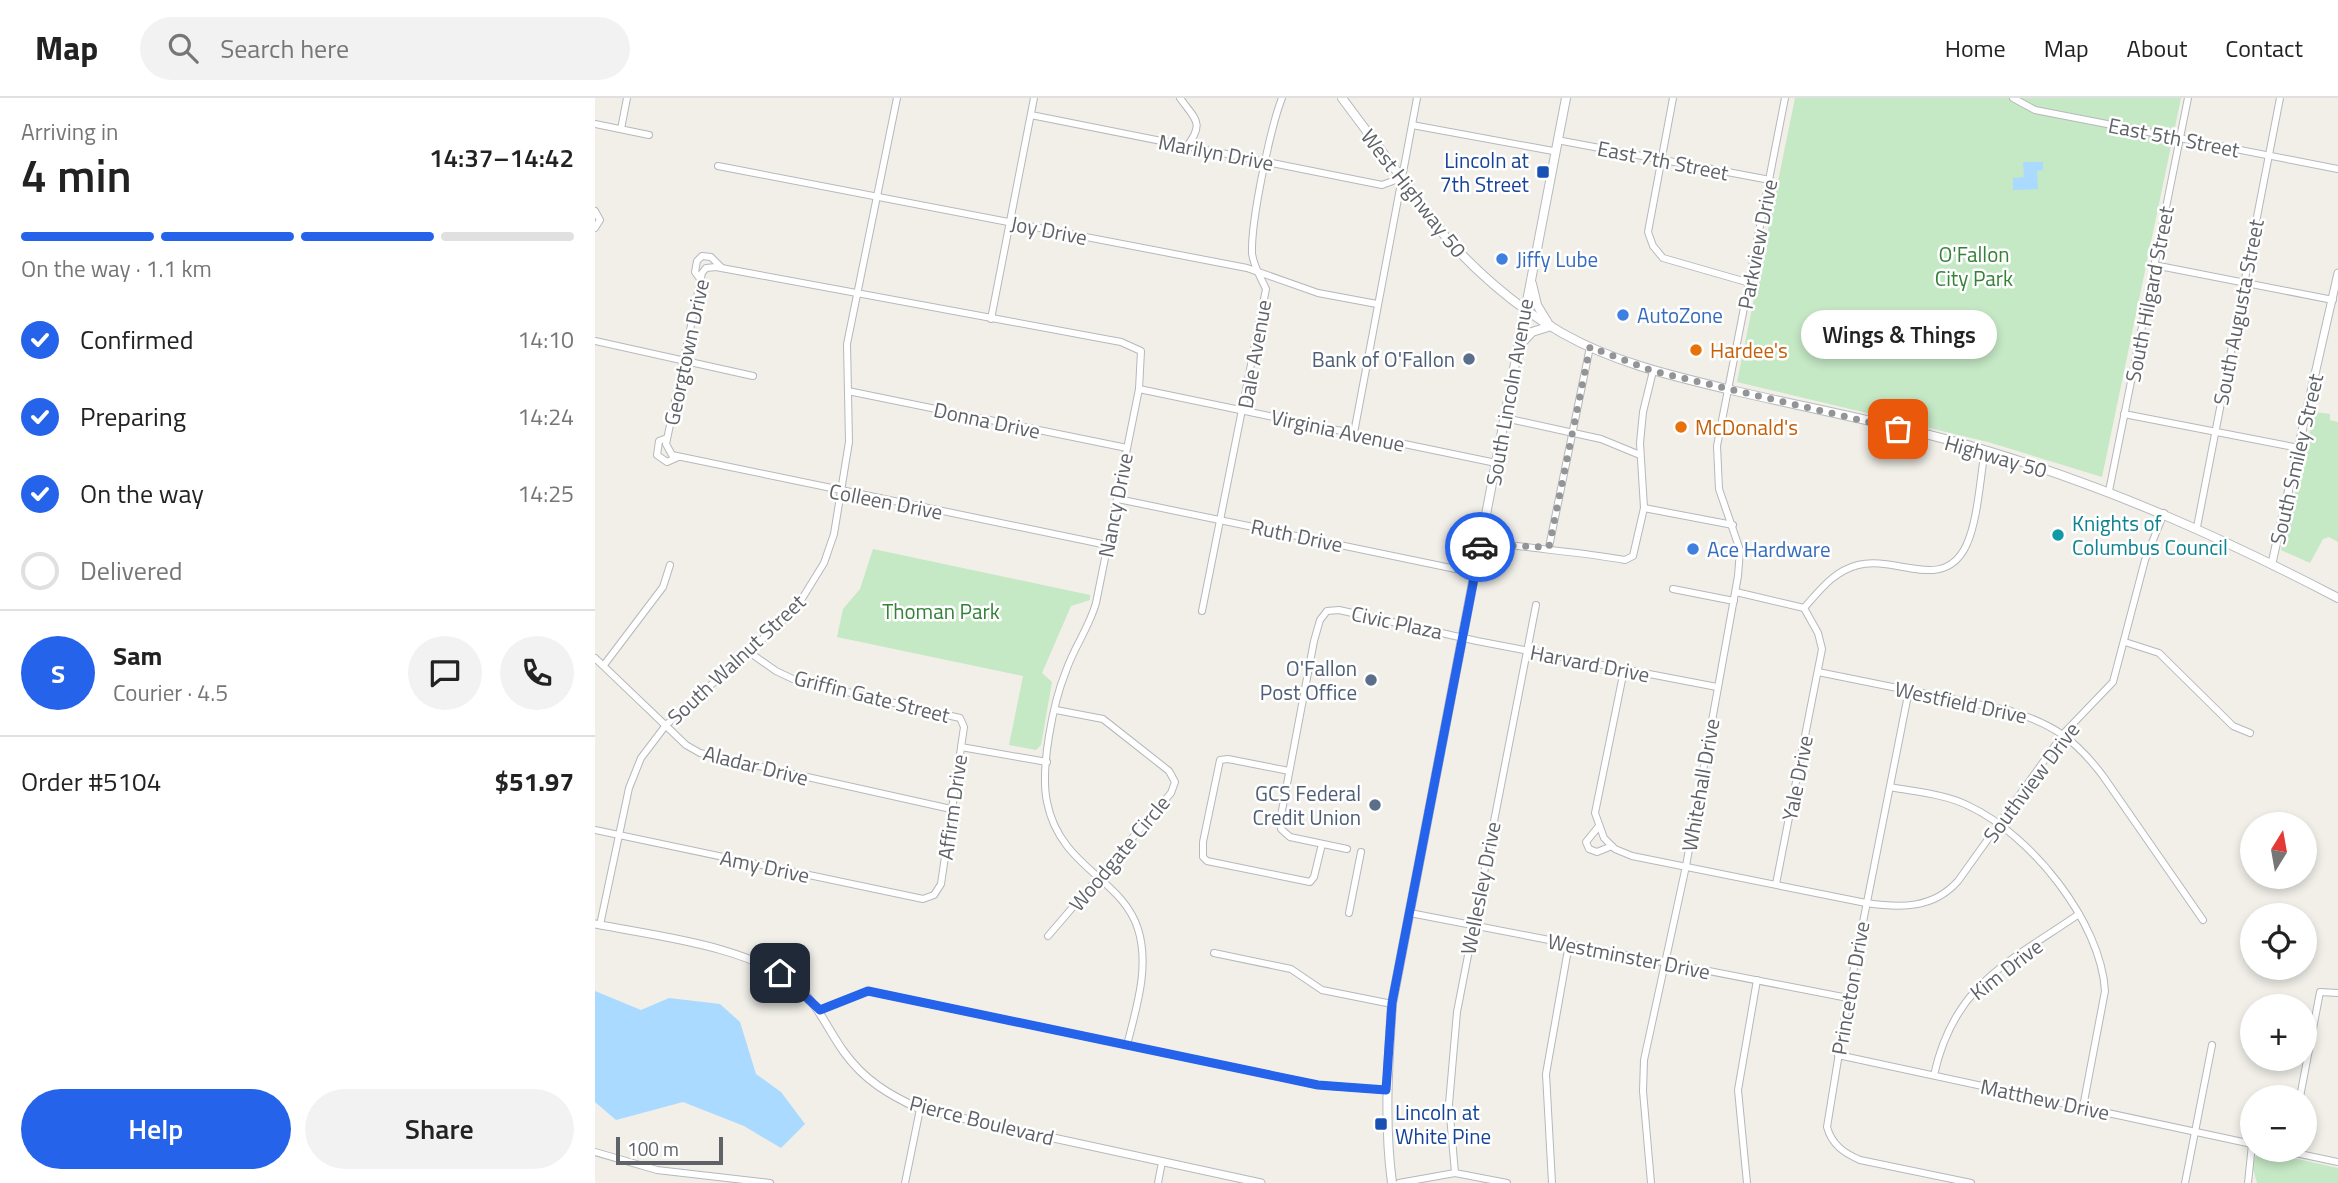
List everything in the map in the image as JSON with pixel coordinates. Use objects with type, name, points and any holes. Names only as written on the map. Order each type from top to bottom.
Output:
[{"type":"main road","name":"West Highway 50","points":[[1342,98],[1467,261],[1524,309]]},
{"type":"main road","name":"South Lincoln Avenue","points":[[1392,1183],[1387,1141],[1386,1090],[1392,1003],[1482,541],[1553,151],[1566,98]]},
{"type":"main road","points":[[1517,348],[1532,332],[1551,326],[1537,305],[1531,274]]},
{"type":"main road","name":"Highway 50","points":[[1524,309],[1590,347],[1653,371],[1985,450],[2109,491],[2197,527],[2338,598]]},
{"type":"street","points":[[621,129],[627,98]]},
{"type":"street","name":"South Walnut Street","points":[[598,924],[634,772],[652,740],[795,610],[817,579],[834,534],[849,442],[847,344],[897,98]]},
{"type":"street","points":[[991,319],[1034,98]]},
{"type":"street","points":[[1180,98],[1197,122],[1198,132],[1187,146]]},
{"type":"street","name":"Dale Avenue","points":[[1202,611],[1244,411],[1266,289],[1252,257],[1253,242],[1266,162],[1282,98]]},
{"type":"street","points":[[1354,433],[1417,98]]},
{"type":"street","points":[[1673,98],[1648,232],[1653,246],[1663,258],[1750,283]]},
{"type":"street","name":"Parkview Drive","points":[[1728,389],[1785,98]]},
{"type":"street","name":"East 5th Street","points":[[2015,98],[2035,110],[2338,169]]},
{"type":"street","name":"South Hilgard Street","points":[[2109,491],[2188,98]]},
{"type":"street","name":"South Augusta Street","points":[[2197,527],[2280,98]]},
{"type":"street","name":"Marilyn Drive","points":[[1031,115],[1382,185],[1401,178]]},
{"type":"street","points":[[595,124],[649,135]]},
{"type":"street","points":[[1412,125],[1553,151]]},
{"type":"street","name":"East 7th Street","points":[[1557,140],[1770,180]]},
{"type":"street","name":"Joy Drive","points":[[718,166],[1247,268],[1318,293],[1377,303]]},
{"type":"street","points":[[595,211],[600,219],[595,228]]},
{"type":"street","name":"Nancy Drive","points":[[700,279],[695,272],[697,261],[702,256],[711,257],[722,268]]},
{"type":"street","points":[[2154,265],[2333,300]]},
{"type":"street","name":"Nancy Drive","points":[[706,268],[722,268],[858,291],[1137,348],[1142,357],[1139,389],[1118,499],[1090,624],[1065,672],[1047,762],[1047,801],[1053,822],[1075,859],[1124,903],[1139,930],[1142,977],[1127,1045]]},
{"type":"street","name":"Georgtown Drive","points":[[667,451],[667,438],[700,279],[706,268]]},
{"type":"street","name":"South Smiley Street","points":[[2272,563],[2338,273]]},
{"type":"street","points":[[595,341],[753,376]]},
{"type":"street","points":[[1549,547],[1590,347]]},
{"type":"street","points":[[1482,541],[1549,547],[1625,560],[1633,556],[1644,508],[1640,455],[1643,412],[1653,371]]},
{"type":"street","name":"Virginia Avenue","points":[[1139,389],[1496,463]]},
{"type":"street","name":"Whitehall Drive","points":[[1651,1183],[1643,1091],[1644,1060],[1667,963],[1736,592],[1740,550],[1719,489],[1716,468],[1717,446],[1728,389]]},
{"type":"street","name":"Donna Drive","points":[[848,391],[1127,448]]},
{"type":"street","points":[[2125,414],[2298,448]]},
{"type":"street","points":[[1505,418],[1609,441],[1640,455]]},
{"type":"street","name":"Georgtown Drive","points":[[667,438],[659,441],[657,455],[667,462],[678,457]]},
{"type":"street","points":[[1804,608],[1830,579],[1857,565],[1882,564],[1936,571],[1954,562],[1969,540],[1985,450]]},
{"type":"street","name":"Colleen Drive","points":[[667,451],[678,457],[839,492],[1107,545]]},
{"type":"street","name":"Ruth Drive","points":[[1118,499],[1475,573]]},
{"type":"street","points":[[1644,508],[1733,525]]},
{"type":"street","name":"Southview Drive","points":[[1599,826],[1586,842],[1589,849],[1597,852],[1612,846],[1632,856],[1866,903],[1911,906],[1941,896],[1958,880],[2064,733],[2113,682],[2145,560],[2164,513]]},
{"type":"street","points":[[604,665],[663,587],[670,565]]},
{"type":"street","points":[[1672,589],[1734,601]]},
{"type":"street","points":[[1736,592],[1804,608]]},
{"type":"street","name":"Wellesley Drive","points":[[1455,1172],[1449,1104],[1450,1066],[1472,925],[1536,605]]},
{"type":"street","points":[[1804,608],[1820,641],[1818,672]]},
{"type":"street","name":"Civic Plaza","points":[[1289,771],[1318,626],[1327,611],[1339,610],[1463,636]]},
{"type":"street","name":"Harvard Drive","points":[[1463,636],[1717,687]]},
{"type":"street","points":[[2125,642],[2159,653],[2233,726],[2250,733]]},
{"type":"street","name":"Griffin Gate Street","points":[[749,652],[776,671],[795,680],[960,718]]},
{"type":"street","name":"Aladar Drive","points":[[595,658],[700,753],[950,809]]},
{"type":"street","points":[[1612,846],[1604,838],[1599,826],[1596,805],[1624,670]]},
{"type":"street","name":"Westfield Drive","points":[[1818,672],[2011,711],[2040,720],[2064,733],[2095,765],[2203,920]]},
{"type":"street","name":"Yale Drive","points":[[1776,884],[1818,672]]},
{"type":"street","name":"Princeton Drive","points":[[1909,690],[1848,998],[1827,1127],[1834,1142],[1846,1153],[1860,1160],[1971,1183]]},
{"type":"street","name":"Woodgate Circle","points":[[1048,936],[1171,793],[1175,782],[1169,771],[1103,719],[1056,710]]},
{"type":"street","name":"Affirm Drive","points":[[934,895],[941,884],[964,727],[960,718]]},
{"type":"street","points":[[961,747],[1047,762]]},
{"type":"street","points":[[1322,844],[1314,877],[1310,882],[1207,861],[1203,857],[1203,842],[1220,760],[1228,759],[1289,771],[1281,829],[1290,837],[1347,849]]},
{"type":"street","points":[[1890,787],[1952,799],[2000,823],[2033,854],[2079,914],[2093,939],[2104,971],[2105,991],[2083,1107]]},
{"type":"street","name":"Amy Drive","points":[[595,830],[923,899],[934,895]]},
{"type":"street","points":[[1349,913],[1361,852]]},
{"type":"street","name":"Westminster Drive","points":[[1410,913],[1848,998]]},
{"type":"street","name":"Kim Drive","points":[[1934,1075],[1941,1043],[1954,1016],[1972,992],[1992,974],[2079,914]]},
{"type":"street","name":"Pierce Boulevard","points":[[598,924],[739,955],[762,963],[799,988],[820,1010],[844,1052],[863,1075],[887,1094],[920,1110],[1261,1183]]},
{"type":"street","points":[[1552,1183],[1546,1074],[1569,944]]},
{"type":"street","points":[[1214,953],[1291,969],[1322,990],[1392,1003]]},
{"type":"street","points":[[1747,1183],[1738,1090],[1758,980]]},
{"type":"street","points":[[820,1010],[868,991],[1318,1085],[1386,1090]]},
{"type":"street","points":[[2302,1085],[2321,992],[2338,993]]},
{"type":"street","points":[[2185,1183],[2212,1045]]},
{"type":"street","name":"Matthew Drive","points":[[1838,1055],[2240,1141]]},
{"type":"street","points":[[905,1183],[920,1110]]},
{"type":"street","points":[[595,1152],[657,1170],[770,1183]]},
{"type":"street","points":[[2317,1157],[2338,1162]]},
{"type":"street","points":[[1158,1183],[1162,1162]]},
{"type":"street","points":[[2248,1183],[2250,1162]]},
{"type":"street","points":[[1399,1183],[1455,1172],[1507,1183]]},
{"type":"green space","name":"O'Fallon City Park","points":[[1795,98],[2181,98],[2102,477],[1988,442],[1737,382]]},
{"type":"green space","points":[[2315,412],[2330,414],[2330,420],[2338,422],[2338,542],[2329,537],[2323,539],[2310,563],[2281,550]]},
{"type":"green space","name":"Thoman Park","points":[[873,549],[1090,595],[1090,600],[1071,606],[1042,673],[1052,682],[1041,745],[1036,750],[1009,745],[1023,676],[837,637],[843,609],[860,589]]},
{"type":"green space","points":[[2253,1162],[2311,1162],[2338,1168],[2338,1183],[2257,1183]]},
{"type":"water","points":[[2023,162],[2043,162],[2043,170],[2037,171],[2038,189],[2013,190],[2013,178],[2024,177]]},
{"type":"water","points":[[595,991],[641,1010],[669,998],[720,1004],[740,1022],[756,1074],[781,1092],[805,1124],[781,1148],[744,1126],[683,1102],[616,1120],[595,1102]]},
{"type":"way so far","points":[[1480,547],[1482,541],[1549,547],[1590,347],[1653,371],[1898,429]]},
{"type":"place","name":"Lincoln at 7th Street","points":[[1543,172]]},
{"type":"place","name":"Jiffy Lube","points":[[1502,259]]},
{"type":"place","name":"AutoZone","points":[[1623,315]]},
{"type":"place","name":"Hardee's","points":[[1696,350]]},
{"type":"place","name":"Bank of O'Fallon","points":[[1469,359]]},
{"type":"place","name":"McDonald's","points":[[1681,427]]},
{"type":"place","name":"Wings & Things","points":[[1898,429]]},
{"type":"place","name":"Knights of Columbus Council","points":[[2058,535]]},
{"type":"place","name":"Ace Hardware","points":[[1693,549]]},
{"type":"place","name":"O'Fallon Post Office","points":[[1371,680]]},
{"type":"place","name":"GCS Federal Credit Union","points":[[1375,805]]},
{"type":"place","name":"Lincoln at White Pine","points":[[1381,1124]]},
{"type":"route","points":[[780,973],[820,1010],[854,994],[868,991],[1318,1085],[1386,1090],[1392,1003],[1480,547]]}]
